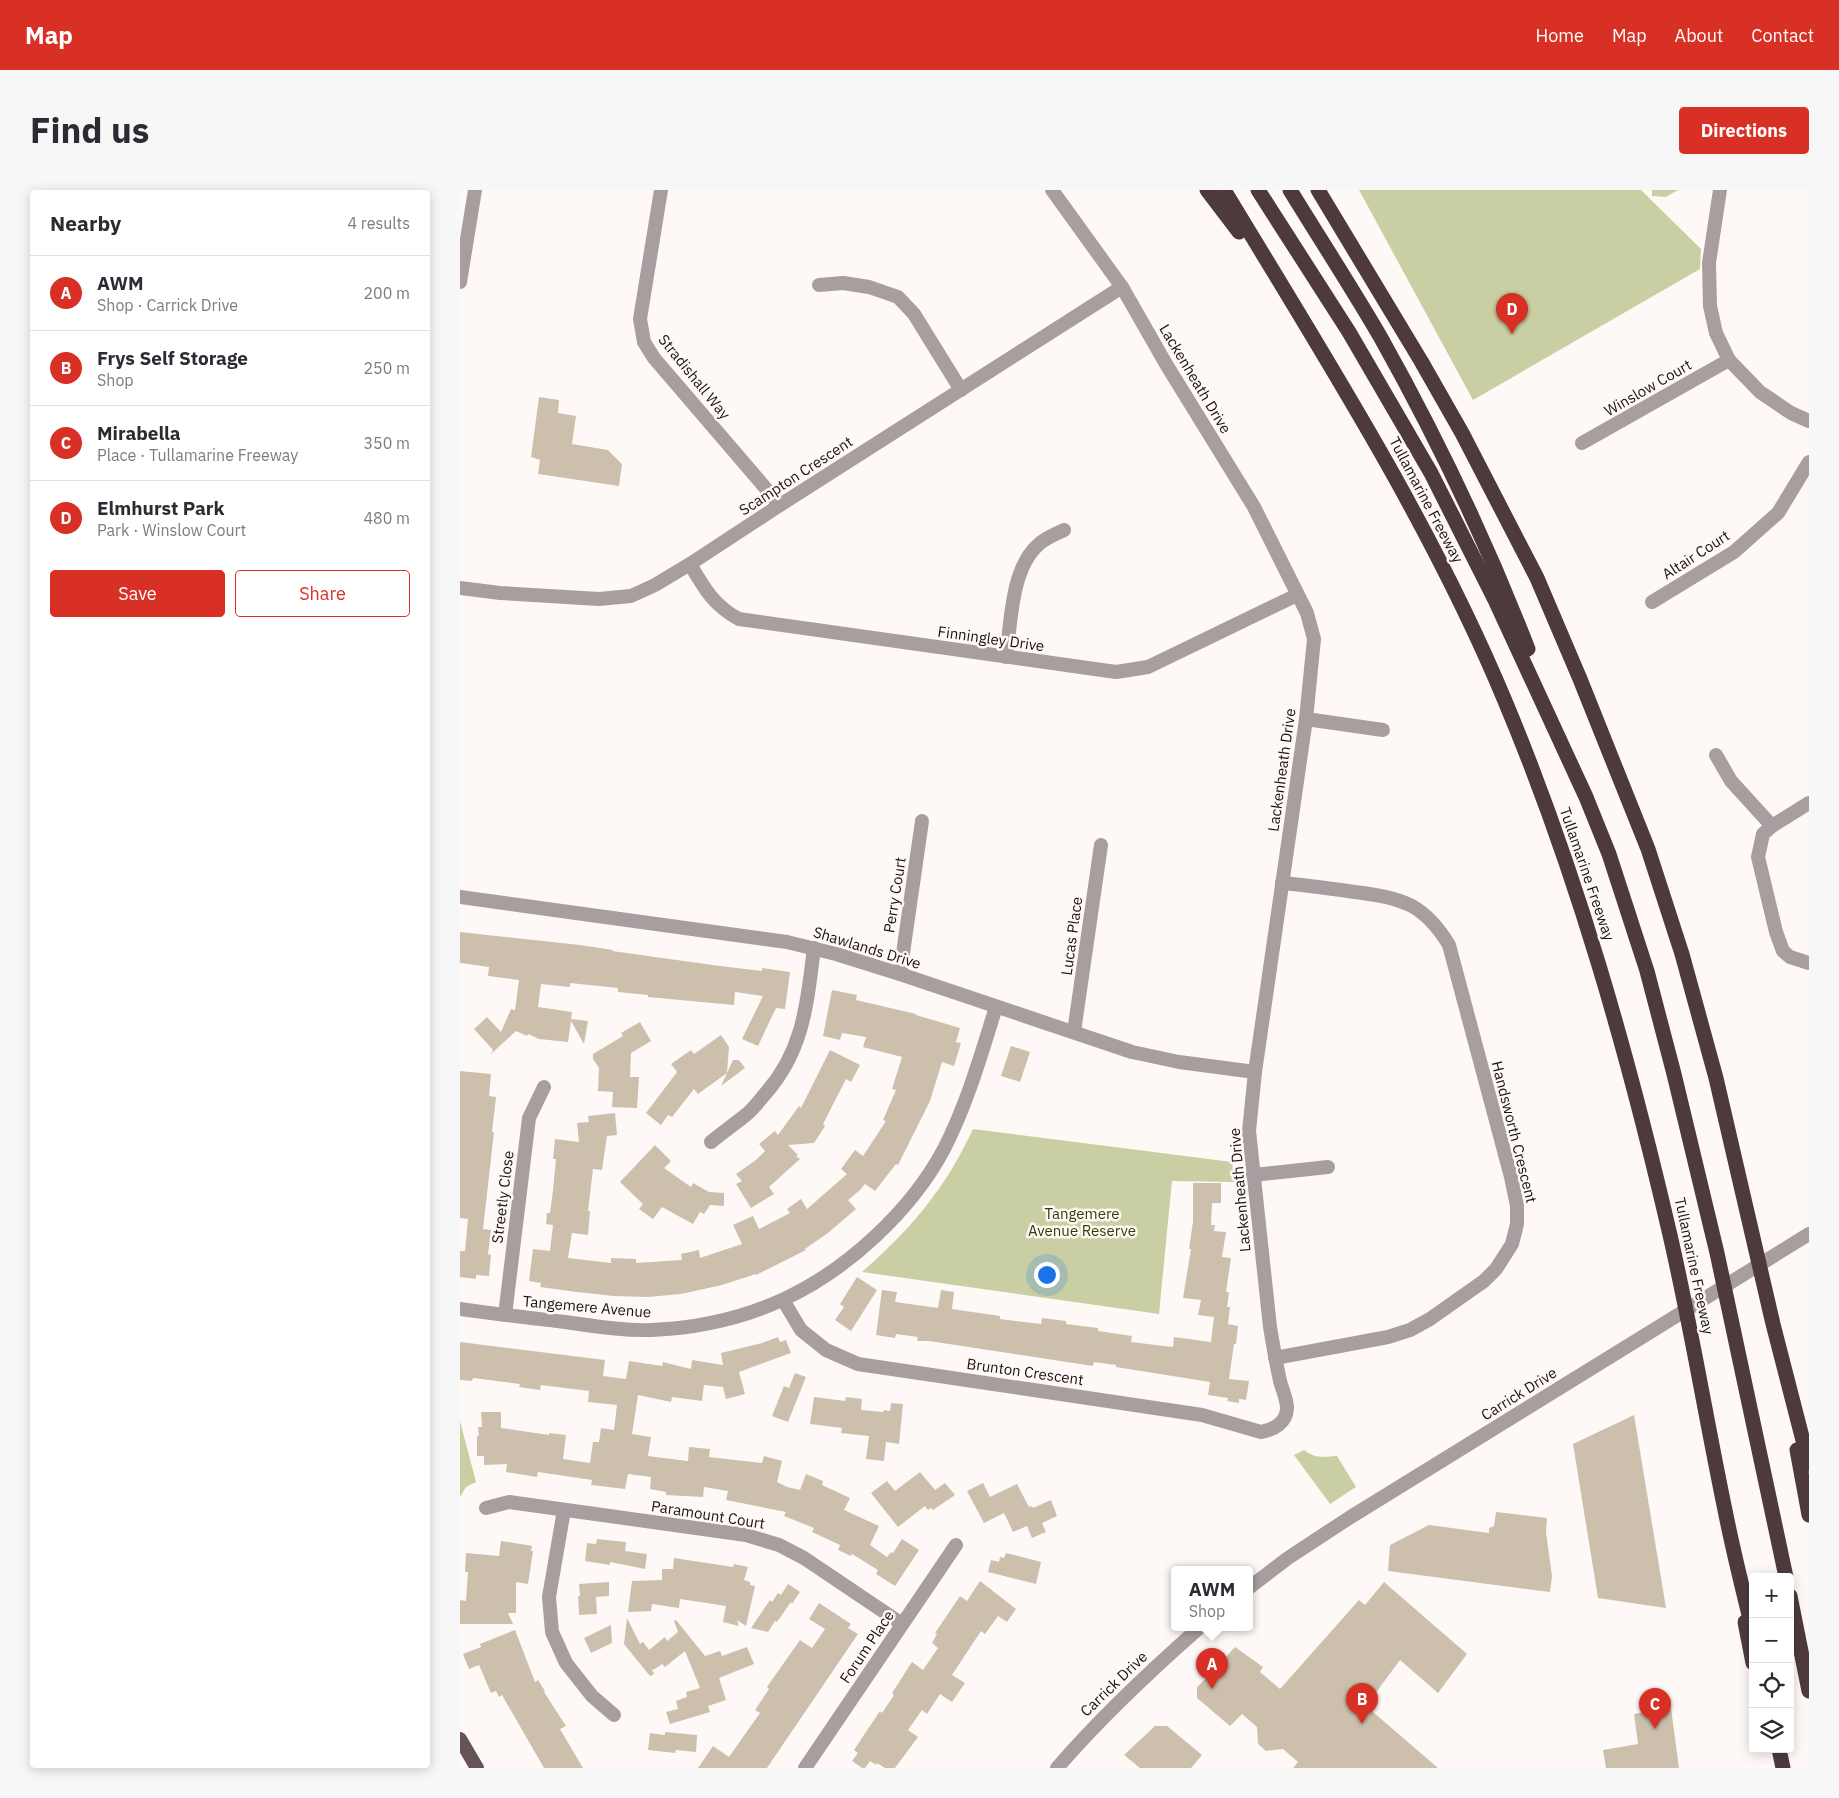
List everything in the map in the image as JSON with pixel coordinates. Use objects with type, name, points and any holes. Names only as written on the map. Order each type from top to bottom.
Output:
[{"type":"highway","points":[[1207,190],[1288,297]]},
{"type":"highway","name":"Tullamarine Freeway","points":[[1224,190],[1372,434],[1461,604],[1505,700],[1542,797],[1596,954],[1652,1158],[1696,1353],[1725,1509],[1750,1618]]},
{"type":"highway","name":"Tullamarine Freeway","points":[[1258,190],[1349,332],[1431,473],[1480,567],[1586,797],[1609,854],[1647,971],[1671,1065],[1723,1280],[1785,1573]]},
{"type":"highway","points":[[1290,190],[1380,338],[1428,425],[1502,582],[1586,797]]},
{"type":"highway","points":[[1318,190],[1421,361],[1485,475],[1536,578],[1622,781],[1648,849],[1682,954],[1716,1078],[1773,1324],[1809,1464]]},
{"type":"highway","points":[[1773,1324],[1809,1515]]},
{"type":"highway","points":[[1725,1509],[1749,1641]]},
{"type":"highway","points":[[1794,1616],[1809,1691]]},
{"type":"highway","points":[[1770,1753],[1772,1768]]},
{"type":"highway","points":[[1780,1753],[1783,1768]]},
{"type":"main road","points":[[460,1740],[477,1768]]},
{"type":"street","points":[[460,282],[474,190]]},
{"type":"street","name":"Stradishall Way","points":[[661,190],[640,320],[644,342],[654,358],[780,505]]},
{"type":"street","name":"Lackenheath Drive","points":[[1052,190],[1122,287],[1166,364],[1254,507],[1307,613],[1314,639],[1306,719],[1255,1072],[1249,1131],[1275,1358],[1287,1407],[1283,1421]]},
{"type":"street","points":[[1720,190],[1709,263],[1710,306],[1716,333],[1729,360],[1760,392],[1790,413],[1809,421]]},
{"type":"street","points":[[819,285],[843,283],[870,287],[898,297],[914,314],[962,390]]},
{"type":"street","name":"Scampton Crescent","points":[[460,588],[500,594],[599,599],[631,596],[655,585],[690,564],[1122,287]]},
{"type":"street","name":"Winslow Court","points":[[1582,443],[1729,360]]},
{"type":"street","name":"Altair Court","points":[[1652,602],[1734,552],[1778,513],[1809,462]]},
{"type":"street","points":[[1006,657],[1020,571],[1029,554],[1038,544],[1064,530]]},
{"type":"street","name":"Finningley Drive","points":[[690,564],[718,605],[727,613],[739,619],[1116,672],[1133,671],[1148,667],[1297,595]]},
{"type":"street","points":[[1306,719],[1383,730]]},
{"type":"street","points":[[1716,755],[1731,781],[1772,826]]},
{"type":"street","points":[[1809,802],[1763,834],[1758,857],[1776,932],[1783,951],[1790,957],[1809,963]]},
{"type":"street","name":"Perry Court","points":[[900,974],[922,821]]},
{"type":"street","name":"Lucas Place","points":[[1074,1032],[1102,845]]},
{"type":"street","name":"Handsworth Crescent","points":[[1275,1358],[1388,1337],[1410,1330],[1430,1319],[1484,1281],[1496,1269],[1512,1244],[1517,1224],[1517,1206],[1512,1177],[1449,945],[1442,934],[1426,916],[1414,907],[1398,900],[1380,895],[1282,882]]},
{"type":"street","name":"Shawlands Drive","points":[[460,897],[787,942],[814,948],[900,974],[1132,1052],[1179,1062],[1255,1072]]},
{"type":"street","points":[[711,1142],[748,1113],[778,1080],[791,1058],[801,1031],[807,1004],[814,948]]},
{"type":"street","name":"Tangemere Avenue","points":[[460,1309],[600,1327],[653,1330],[705,1324],[783,1300],[821,1278],[864,1248],[903,1208],[918,1189],[943,1150],[958,1118],[971,1085],[996,1007]]},
{"type":"street","name":"Streetly Close","points":[[505,1315],[529,1118],[544,1087]]},
{"type":"street","points":[[1253,1176],[1328,1168]]},
{"type":"street","name":"Carrick Drive","points":[[1253,1585],[1288,1558],[1340,1523],[1809,1234]]},
{"type":"street","name":"Brunton Crescent","points":[[783,1300],[801,1330],[826,1350],[858,1364],[1202,1415],[1261,1432],[1270,1431],[1283,1421]]},
{"type":"street","name":"Paramount Court","points":[[486,1508],[509,1502],[746,1535],[779,1545],[804,1558],[902,1624]]},
{"type":"street","points":[[564,1510],[549,1597],[552,1632],[566,1663],[592,1696],[614,1714]]},
{"type":"street","name":"Forum Place","points":[[805,1768],[956,1545]]},
{"type":"street","name":"Carrick Drive","points":[[1057,1768],[1107,1713],[1196,1631]]},
{"type":"green space","points":[[1359,190],[1641,190],[1701,249],[1700,269],[1473,400]]},
{"type":"green space","points":[[1652,190],[1678,190],[1666,197],[1652,196]]},
{"type":"green space","name":"Tangemere Avenue Reserve","points":[[973,1129],[1232,1162],[1234,1182],[1172,1181],[1159,1314],[862,1272],[897,1240],[926,1206],[951,1170]]},
{"type":"green space","points":[[460,1421],[476,1482],[466,1487],[460,1497]]},
{"type":"green space","points":[[1304,1450],[1316,1456],[1337,1456],[1356,1487],[1330,1504],[1294,1455]]},
{"type":"building","points":[[539,397],[559,400],[558,413],[576,416],[572,444],[608,450],[622,464],[619,486],[538,474],[540,460],[531,457]]},
{"type":"building","points":[[460,932],[580,945],[720,966],[762,971],[762,968],[790,972],[785,1009],[776,1008],[758,1046],[742,1039],[763,996],[735,992],[734,1005],[648,997],[648,995],[618,992],[618,988],[570,983],[570,987],[541,984],[538,1007],[572,1012],[571,1019],[588,1021],[584,1044],[571,1021],[568,1042],[539,1039],[516,1031],[491,1054],[493,1050],[474,1029],[487,1017],[501,1032],[511,1009],[515,1010],[519,980],[488,976],[489,967],[460,963]]},
{"type":"building","points":[[832,990],[857,995],[856,1000],[916,1014],[960,1028],[956,1042],[961,1043],[954,1066],[942,1062],[930,1101],[898,1165],[896,1164],[875,1191],[865,1184],[848,1200],[856,1209],[806,1250],[756,1275],[722,1285],[681,1294],[648,1297],[577,1292],[540,1287],[541,1283],[529,1281],[533,1249],[550,1251],[553,1225],[546,1224],[547,1213],[550,1213],[553,1190],[556,1159],[553,1159],[555,1139],[579,1142],[577,1123],[589,1122],[588,1116],[615,1113],[617,1135],[607,1136],[602,1170],[593,1169],[588,1211],[590,1211],[588,1235],[572,1233],[568,1258],[611,1263],[611,1258],[636,1259],[636,1263],[682,1260],[681,1254],[699,1250],[700,1258],[742,1244],[733,1225],[753,1216],[759,1229],[790,1213],[787,1209],[801,1199],[807,1209],[847,1174],[841,1169],[855,1150],[863,1156],[886,1121],[883,1120],[896,1090],[892,1089],[902,1057],[863,1047],[866,1037],[842,1033],[840,1040],[823,1036]]},
{"type":"building","points":[[640,1022],[651,1041],[631,1053],[630,1077],[639,1077],[637,1108],[612,1107],[613,1092],[598,1091],[599,1068],[593,1059],[593,1054],[623,1036],[621,1033]]},
{"type":"building","points":[[721,1035],[729,1047],[727,1073],[698,1094],[694,1089],[672,1117],[668,1115],[661,1125],[646,1113],[677,1072],[671,1064],[691,1050],[694,1054]]},
{"type":"building","points":[[1011,1046],[1030,1052],[1020,1082],[1001,1076]]},
{"type":"building","points":[[830,1050],[860,1065],[851,1082],[846,1079],[823,1124],[825,1126],[814,1143],[788,1145],[800,1159],[769,1187],[774,1194],[751,1208],[736,1184],[742,1181],[736,1174],[765,1151],[759,1144],[775,1131],[778,1135],[799,1106],[801,1108]]},
{"type":"building","points":[[733,1060],[739,1060],[745,1068],[721,1086]]},
{"type":"building","points":[[460,1071],[491,1074],[489,1096],[496,1097],[483,1229],[491,1230],[488,1254],[491,1255],[489,1276],[476,1275],[476,1279],[460,1277],[460,1251],[465,1251],[468,1219],[460,1218]]},
{"type":"building","points":[[655,1145],[671,1161],[664,1168],[691,1187],[693,1183],[709,1192],[724,1193],[724,1206],[710,1205],[704,1214],[700,1212],[693,1224],[662,1207],[653,1219],[639,1209],[643,1204],[620,1182]]},
{"type":"building","points":[[1193,1183],[1221,1183],[1221,1203],[1212,1203],[1211,1225],[1215,1225],[1214,1231],[1226,1232],[1222,1257],[1231,1258],[1226,1292],[1229,1292],[1227,1307],[1230,1307],[1228,1324],[1238,1326],[1229,1379],[1249,1381],[1246,1400],[1239,1399],[1239,1403],[1227,1401],[1228,1398],[1208,1395],[1210,1382],[1116,1367],[1116,1365],[1094,1362],[1093,1366],[929,1341],[917,1341],[918,1337],[896,1334],[895,1338],[876,1335],[882,1290],[897,1292],[895,1302],[938,1308],[941,1290],[954,1292],[952,1309],[1000,1316],[1000,1319],[1041,1324],[1042,1318],[1066,1321],[1066,1324],[1098,1328],[1098,1331],[1132,1336],[1131,1342],[1173,1347],[1174,1337],[1211,1342],[1214,1317],[1198,1315],[1201,1300],[1183,1298],[1191,1249],[1189,1249],[1193,1222]]},
{"type":"building","points":[[857,1277],[877,1290],[851,1331],[835,1320],[844,1307],[840,1304]]},
{"type":"building","points":[[778,1337],[780,1342],[786,1340],[791,1353],[739,1372],[745,1394],[726,1399],[723,1387],[704,1385],[702,1401],[672,1397],[671,1402],[638,1395],[632,1434],[651,1437],[648,1456],[688,1461],[689,1447],[710,1449],[709,1457],[762,1463],[764,1456],[782,1461],[777,1482],[787,1487],[800,1490],[806,1474],[823,1481],[822,1485],[850,1498],[844,1510],[879,1526],[870,1545],[887,1557],[891,1552],[893,1553],[902,1539],[919,1550],[895,1586],[876,1574],[878,1570],[852,1554],[851,1556],[838,1550],[840,1545],[812,1532],[814,1528],[784,1516],[786,1512],[726,1500],[728,1491],[704,1487],[703,1497],[666,1495],[666,1492],[650,1489],[651,1477],[628,1474],[625,1489],[591,1485],[592,1480],[538,1472],[537,1477],[506,1472],[507,1464],[484,1465],[484,1456],[477,1456],[478,1427],[482,1427],[481,1412],[501,1412],[501,1428],[549,1435],[549,1433],[566,1435],[563,1459],[590,1463],[593,1442],[599,1442],[601,1428],[614,1430],[617,1405],[588,1402],[589,1391],[541,1385],[540,1390],[519,1387],[520,1384],[473,1378],[472,1381],[460,1380],[460,1342],[605,1360],[603,1376],[626,1379],[629,1361],[662,1366],[663,1362],[691,1369],[692,1360],[723,1365],[721,1353]]},
{"type":"building","points":[[795,1373],[806,1377],[788,1422],[772,1416],[784,1386],[789,1388]]},
{"type":"building","points":[[814,1397],[845,1401],[846,1397],[862,1399],[861,1410],[883,1412],[884,1410],[890,1411],[891,1403],[903,1404],[899,1444],[886,1442],[884,1461],[866,1459],[869,1436],[841,1433],[842,1428],[810,1424]]},
{"type":"building","points":[[1634,1415],[1666,1608],[1598,1598],[1573,1444]]},
{"type":"building","points":[[920,1472],[935,1490],[945,1483],[955,1495],[933,1510],[931,1508],[928,1510],[925,1506],[898,1527],[871,1493],[887,1481],[895,1491]]},
{"type":"building","points":[[983,1483],[990,1497],[1017,1484],[1029,1507],[1032,1506],[1033,1508],[1051,1500],[1057,1516],[1042,1523],[1046,1532],[1032,1538],[1027,1526],[1013,1532],[1004,1513],[984,1523],[967,1491]]},
{"type":"building","points":[[1496,1512],[1547,1518],[1546,1532],[1552,1576],[1550,1592],[1388,1571],[1390,1545],[1429,1525],[1489,1533],[1489,1528],[1494,1526]]},
{"type":"building","points":[[597,1539],[626,1542],[625,1551],[647,1554],[645,1569],[610,1562],[610,1565],[585,1561],[587,1543],[596,1544]]},
{"type":"building","points":[[501,1541],[532,1546],[531,1551],[533,1551],[528,1584],[516,1582],[516,1613],[508,1613],[513,1624],[460,1624],[460,1600],[466,1601],[468,1572],[465,1572],[466,1553],[499,1556]]},
{"type":"building","points":[[1006,1553],[1041,1562],[1036,1584],[988,1572],[991,1560],[999,1562],[1000,1557],[1004,1558]]},
{"type":"building","points":[[674,1558],[733,1567],[734,1564],[748,1567],[744,1580],[750,1582],[750,1585],[755,1586],[746,1626],[737,1620],[739,1626],[723,1622],[726,1606],[680,1599],[679,1608],[652,1604],[651,1611],[628,1612],[632,1581],[662,1580],[662,1569],[673,1569]]},
{"type":"building","points":[[980,1581],[1016,1609],[1007,1622],[998,1616],[985,1634],[981,1631],[952,1675],[965,1683],[952,1702],[940,1694],[927,1714],[922,1710],[908,1730],[918,1737],[895,1768],[885,1768],[870,1761],[865,1768],[862,1768],[852,1761],[858,1753],[854,1750],[880,1711],[882,1713],[894,1695],[892,1693],[912,1662],[923,1670],[938,1648],[932,1643],[937,1634],[935,1633],[960,1596],[967,1601]]},
{"type":"building","points":[[609,1582],[609,1596],[596,1597],[597,1614],[579,1615],[579,1584]]},
{"type":"building","points":[[1384,1582],[1467,1654],[1438,1693],[1400,1660],[1366,1706],[1438,1768],[1293,1768],[1298,1762],[1283,1749],[1266,1751],[1258,1744],[1257,1727],[1242,1714],[1230,1726],[1197,1698],[1197,1687],[1227,1658],[1235,1647],[1263,1667],[1260,1672],[1280,1689],[1359,1600],[1365,1605]]},
{"type":"building","points":[[788,1584],[800,1592],[777,1622],[775,1621],[768,1632],[751,1628],[770,1600],[772,1602],[778,1593],[781,1595]]},
{"type":"building","points":[[819,1603],[851,1624],[848,1628],[858,1634],[767,1768],[698,1768],[713,1746],[729,1757],[760,1713],[755,1710],[769,1689],[767,1687],[800,1640],[812,1648],[825,1629],[809,1619]]},
{"type":"building","points":[[627,1618],[640,1644],[643,1642],[649,1650],[665,1637],[667,1641],[678,1632],[674,1621],[676,1620],[705,1656],[720,1651],[722,1656],[747,1647],[754,1664],[719,1678],[726,1700],[708,1706],[710,1712],[670,1724],[666,1712],[678,1709],[676,1701],[687,1697],[686,1692],[700,1688],[685,1651],[665,1667],[662,1664],[653,1670],[651,1668],[654,1674],[650,1676],[624,1644]]},
{"type":"building","points":[[611,1625],[612,1643],[591,1653],[584,1638]]},
{"type":"building","points":[[515,1630],[535,1682],[538,1680],[566,1726],[560,1729],[583,1768],[544,1768],[502,1695],[499,1697],[496,1691],[491,1693],[479,1665],[469,1669],[463,1654],[481,1647],[480,1644]]},
{"type":"building","points":[[1671,1708],[1679,1768],[1606,1768],[1603,1750],[1638,1744],[1634,1714]]},
{"type":"building","points":[[1155,1726],[1167,1726],[1202,1755],[1191,1768],[1140,1768],[1124,1755]]},
{"type":"building","points":[[665,1732],[697,1735],[696,1752],[676,1750],[675,1753],[648,1750],[650,1733],[665,1735]]},
{"type":"place","name":"Elmhurst Park","points":[[1512,334]]},
{"type":"place","name":"AWM","points":[[1212,1689]]},
{"type":"place","name":"Frys Self Storage","points":[[1362,1724]]},
{"type":"place","name":"Mirabella","points":[[1655,1729]]}]
